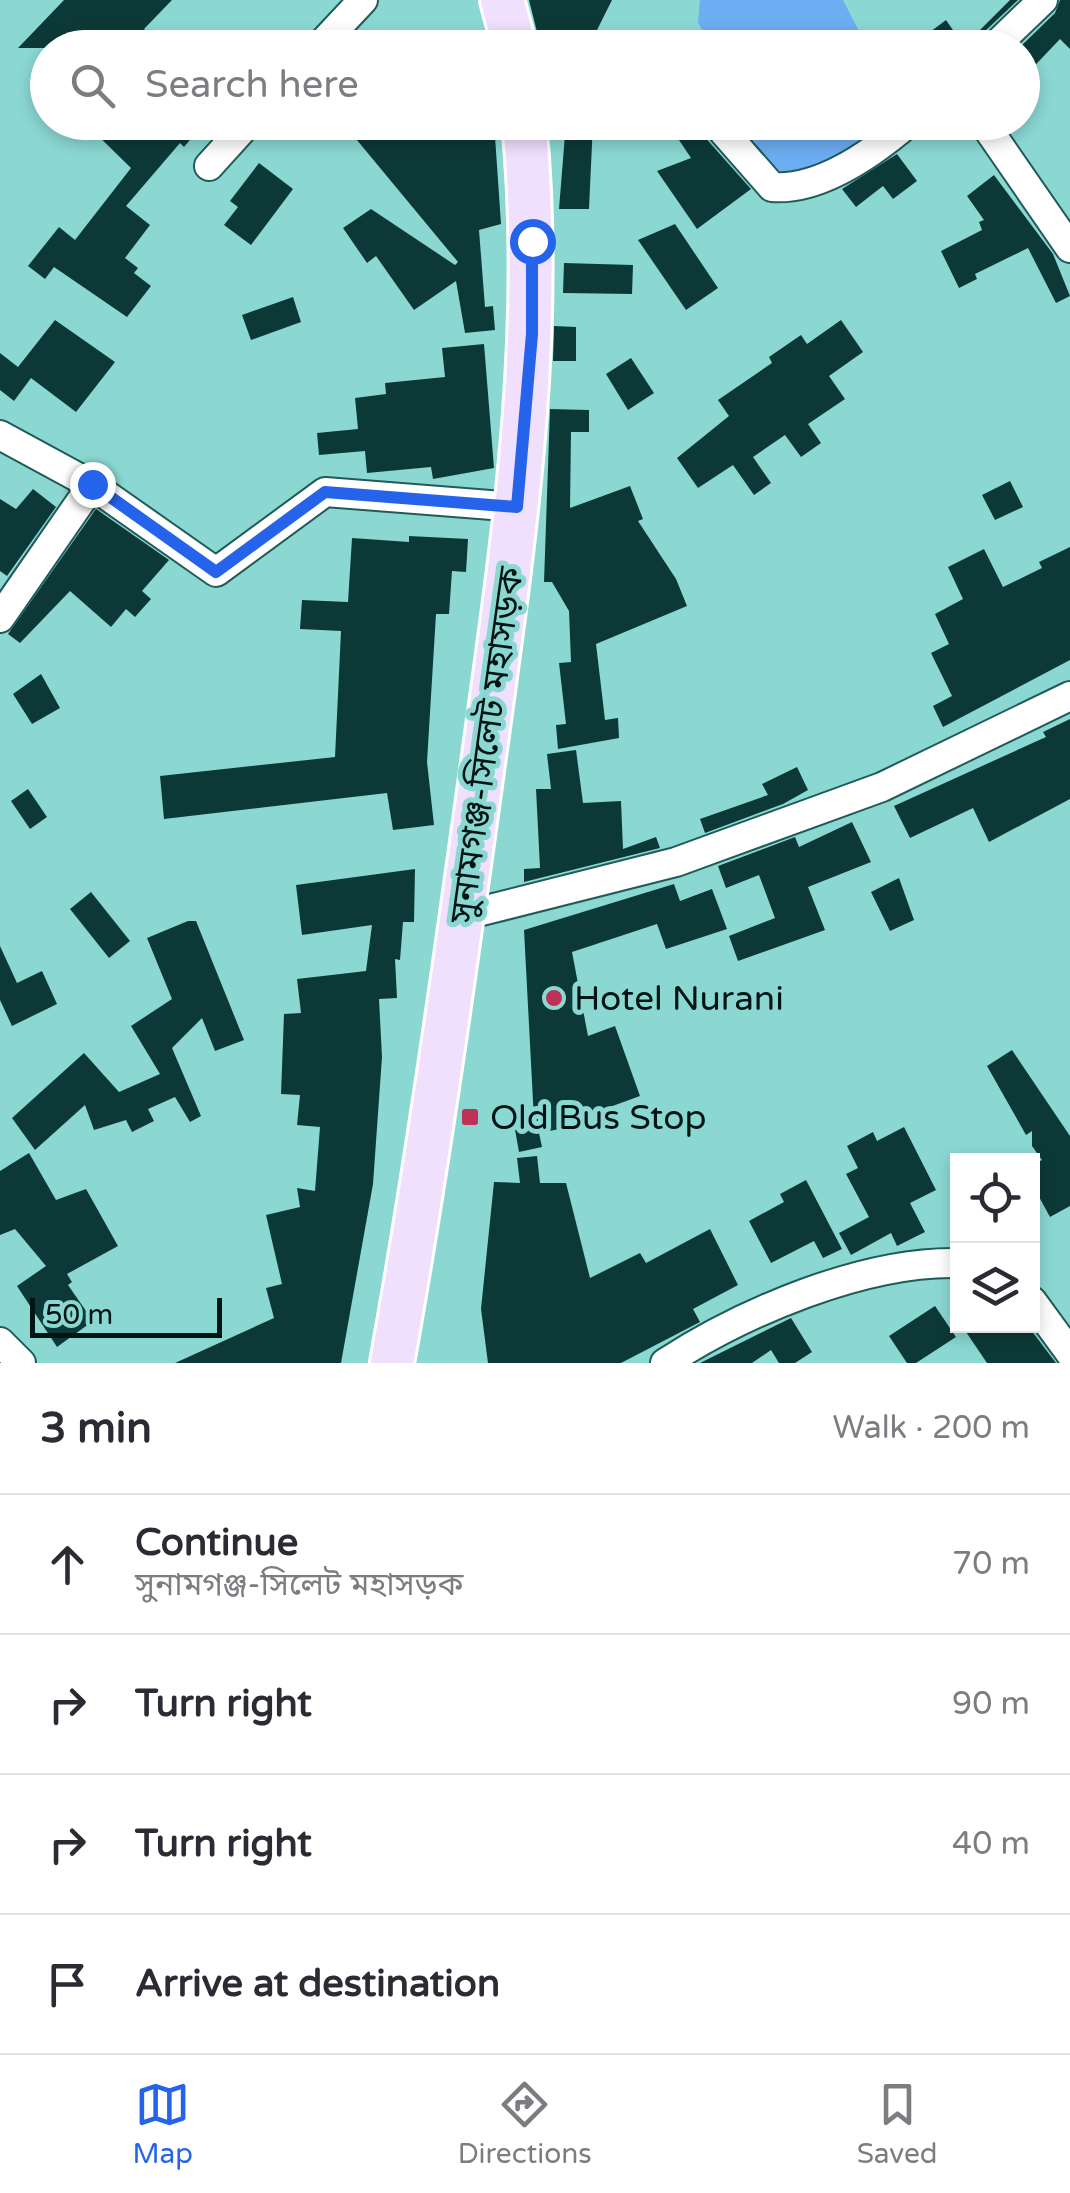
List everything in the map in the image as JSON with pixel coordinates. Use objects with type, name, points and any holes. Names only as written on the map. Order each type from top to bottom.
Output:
[{"type":"main road","points":[[502,0],[510,30]]},
{"type":"main road","name":"সুনামগঞ্জ-সিলেট মহাসড়ক","points":[[392,1363],[418,1221],[508,602],[532,334],[532,210],[526,140]]},
{"type":"street","points":[[335,30],[363,0]]},
{"type":"street","points":[[1012,30],[1043,0]]},
{"type":"street","points":[[209,166],[233,140]]},
{"type":"street","points":[[731,140],[772,187],[790,189],[859,160],[885,140]]},
{"type":"street","points":[[995,140],[1070,248]]},
{"type":"street","points":[[0,435],[92,484],[216,572],[325,492],[517,507]]},
{"type":"street","points":[[0,618],[92,484]]},
{"type":"street","points":[[462,916],[695,855],[882,787],[1070,696]]},
{"type":"street","points":[[666,1363],[803,1292],[930,1262],[950,1263]]},
{"type":"street","points":[[1040,1313],[1070,1353]]},
{"type":"water","points":[[700,0],[843,0],[858,30],[702,30],[698,23]]},
{"type":"water","points":[[750,140],[867,140],[831,163],[797,173],[781,171]]},
{"type":"building","points":[[64,0],[172,0],[145,30],[35,30]]},
{"type":"building","points":[[529,0],[612,0],[597,30],[536,30]]},
{"type":"building","points":[[1010,0],[1018,0],[986,30],[980,30]]},
{"type":"building","points":[[1060,0],[1070,0],[1070,49],[1060,39],[1040,60],[1038,30],[1055,13]]},
{"type":"building","points":[[946,20],[953,30],[933,30]]},
{"type":"building","points":[[30,35],[30,48],[18,48]]},
{"type":"building","points":[[102,140],[190,140],[184,147],[180,143],[126,206],[150,225],[125,258],[138,268],[134,273],[151,286],[127,317],[54,267],[45,279],[28,266],[59,227],[75,240],[131,168]]},
{"type":"building","points":[[357,140],[495,140],[501,224],[479,230],[485,307],[493,306],[495,330],[465,333],[456,281],[414,310],[376,256],[367,263],[343,228],[371,209],[455,265],[458,262]]},
{"type":"building","points":[[565,140],[592,140],[589,209],[559,209]]},
{"type":"building","points":[[679,140],[707,140],[751,189],[697,229],[657,171],[691,158]]},
{"type":"building","points":[[897,154],[917,181],[893,199],[883,186],[856,207],[842,189]]},
{"type":"building","points":[[259,163],[293,189],[251,245],[224,225],[238,207],[230,201]]},
{"type":"building","points":[[994,175],[1053,254],[1070,296],[1056,303],[1028,248],[975,274],[977,279],[959,288],[941,251],[982,230],[979,222],[984,220],[967,196]]},
{"type":"building","points":[[675,224],[718,288],[686,310],[638,240]]},
{"type":"building","points":[[564,263],[633,265],[632,294],[563,293]]},
{"type":"building","points":[[293,297],[301,322],[251,340],[242,315]]},
{"type":"building","points":[[55,320],[115,362],[76,412],[31,378],[14,401],[0,390],[0,353],[18,367]]},
{"type":"building","points":[[841,320],[863,352],[829,376],[845,399],[808,424],[821,443],[801,457],[785,435],[753,457],[771,483],[754,495],[733,465],[698,488],[677,458],[729,416],[718,400],[772,363],[769,357],[801,335],[807,344]]},
{"type":"building","points":[[554,326],[576,327],[576,361],[553,361]]},
{"type":"building","points":[[484,344],[494,468],[433,479],[431,467],[367,473],[365,451],[319,455],[317,433],[358,429],[355,398],[386,394],[385,383],[445,377],[442,348]]},
{"type":"building","points":[[631,358],[654,393],[628,410],[606,374]]},
{"type":"building","points":[[550,409],[589,410],[589,432],[571,432],[570,508],[630,486],[643,519],[638,521],[676,579],[687,606],[596,644],[605,720],[618,718],[619,738],[558,749],[556,725],[566,724],[559,663],[571,662],[569,611],[552,582],[544,582]]},
{"type":"building","points":[[1010,481],[1023,507],[995,520],[982,495]]},
{"type":"building","points":[[33,489],[56,507],[7,576],[0,571],[0,499],[16,509]]},
{"type":"building","points":[[96,509],[169,560],[142,591],[151,599],[135,617],[126,609],[111,627],[70,591],[20,643],[8,634]]},
{"type":"building","points":[[409,536],[468,539],[466,572],[452,571],[449,614],[436,614],[427,762],[434,825],[393,830],[387,793],[164,819],[160,776],[335,757],[341,631],[300,629],[302,600],[348,602],[352,538],[409,542]]},
{"type":"building","points":[[1070,547],[1070,660],[943,727],[933,706],[952,696],[931,653],[949,644],[935,614],[963,599],[948,567],[984,549],[1003,587],[1042,568],[1039,562]]},
{"type":"building","points":[[41,674],[60,708],[32,724],[13,694]]},
{"type":"building","points":[[1070,719],[1070,799],[989,842],[973,808],[910,838],[894,806],[1046,737],[1043,732]]},
{"type":"building","points":[[576,750],[583,803],[621,801],[623,849],[656,837],[660,848],[524,882],[524,869],[540,868],[536,789],[551,789],[547,754]]},
{"type":"building","points":[[797,767],[808,790],[783,804],[705,833],[700,819],[768,795],[762,784]]},
{"type":"building","points":[[28,789],[47,817],[30,829],[11,801]]},
{"type":"building","points":[[852,822],[871,862],[808,887],[825,930],[738,961],[729,936],[775,918],[759,875],[726,888],[718,866],[795,837],[799,847]]},
{"type":"building","points":[[415,869],[414,922],[403,922],[400,960],[395,959],[397,998],[379,999],[382,1057],[373,1184],[341,1363],[175,1363],[274,1318],[266,1288],[282,1284],[266,1215],[300,1207],[297,1188],[315,1191],[320,1127],[297,1125],[300,1095],[281,1094],[284,1014],[301,1013],[297,979],[366,971],[372,925],[302,935],[296,885]]},
{"type":"building","points":[[899,878],[914,920],[890,931],[871,892]]},
{"type":"building","points":[[674,884],[680,901],[712,889],[727,929],[666,949],[657,924],[572,952],[588,1036],[615,1026],[640,1096],[588,1115],[590,1123],[539,1133],[542,1147],[519,1152],[514,1124],[534,1120],[524,930]]},
{"type":"building","points":[[91,892],[130,941],[109,958],[70,909]]},
{"type":"building","points":[[196,921],[244,1040],[215,1051],[202,1018],[172,1048],[201,1116],[190,1122],[175,1097],[148,1109],[154,1121],[132,1132],[126,1120],[94,1130],[85,1105],[35,1150],[12,1118],[84,1053],[119,1092],[160,1074],[131,1026],[172,999],[147,938]]},
{"type":"building","points":[[0,946],[17,983],[42,971],[57,1004],[12,1026],[0,1000]]},
{"type":"building","points":[[1012,1050],[1070,1136],[1070,1206],[1050,1217],[1040,1199],[1042,1160],[1032,1146],[1032,1131],[1026,1135],[987,1066]]},
{"type":"building","points":[[904,1127],[936,1190],[910,1203],[925,1232],[897,1246],[891,1233],[851,1255],[839,1233],[869,1217],[846,1174],[858,1168],[847,1146],[873,1132],[877,1141]]},
{"type":"building","points":[[29,1153],[56,1200],[86,1189],[118,1246],[67,1274],[72,1282],[68,1285],[93,1321],[57,1347],[17,1286],[46,1266],[15,1229],[0,1235],[0,1171]]},
{"type":"building","points":[[537,1156],[540,1183],[566,1183],[590,1278],[640,1253],[646,1263],[710,1229],[738,1285],[693,1309],[700,1322],[621,1363],[488,1363],[481,1309],[494,1182],[520,1183],[517,1158]]},
{"type":"building","points":[[806,1180],[842,1249],[823,1258],[814,1241],[771,1263],[749,1221],[784,1202],[780,1194]]},
{"type":"building","points":[[935,1306],[956,1337],[916,1363],[907,1363],[889,1336]]},
{"type":"building","points":[[791,1318],[812,1352],[795,1363],[779,1363],[771,1350],[752,1363],[700,1363]]},
{"type":"building","points":[[967,1333],[1033,1333],[1056,1363],[987,1363]]},
{"type":"place","name":"Hotel Nurani","points":[[554,998]]},
{"type":"place","name":"Old Bus Stop","points":[[470,1117]]},
{"type":"route","points":[[92,484],[216,572],[325,492],[517,507],[532,334],[532,241]]}]
